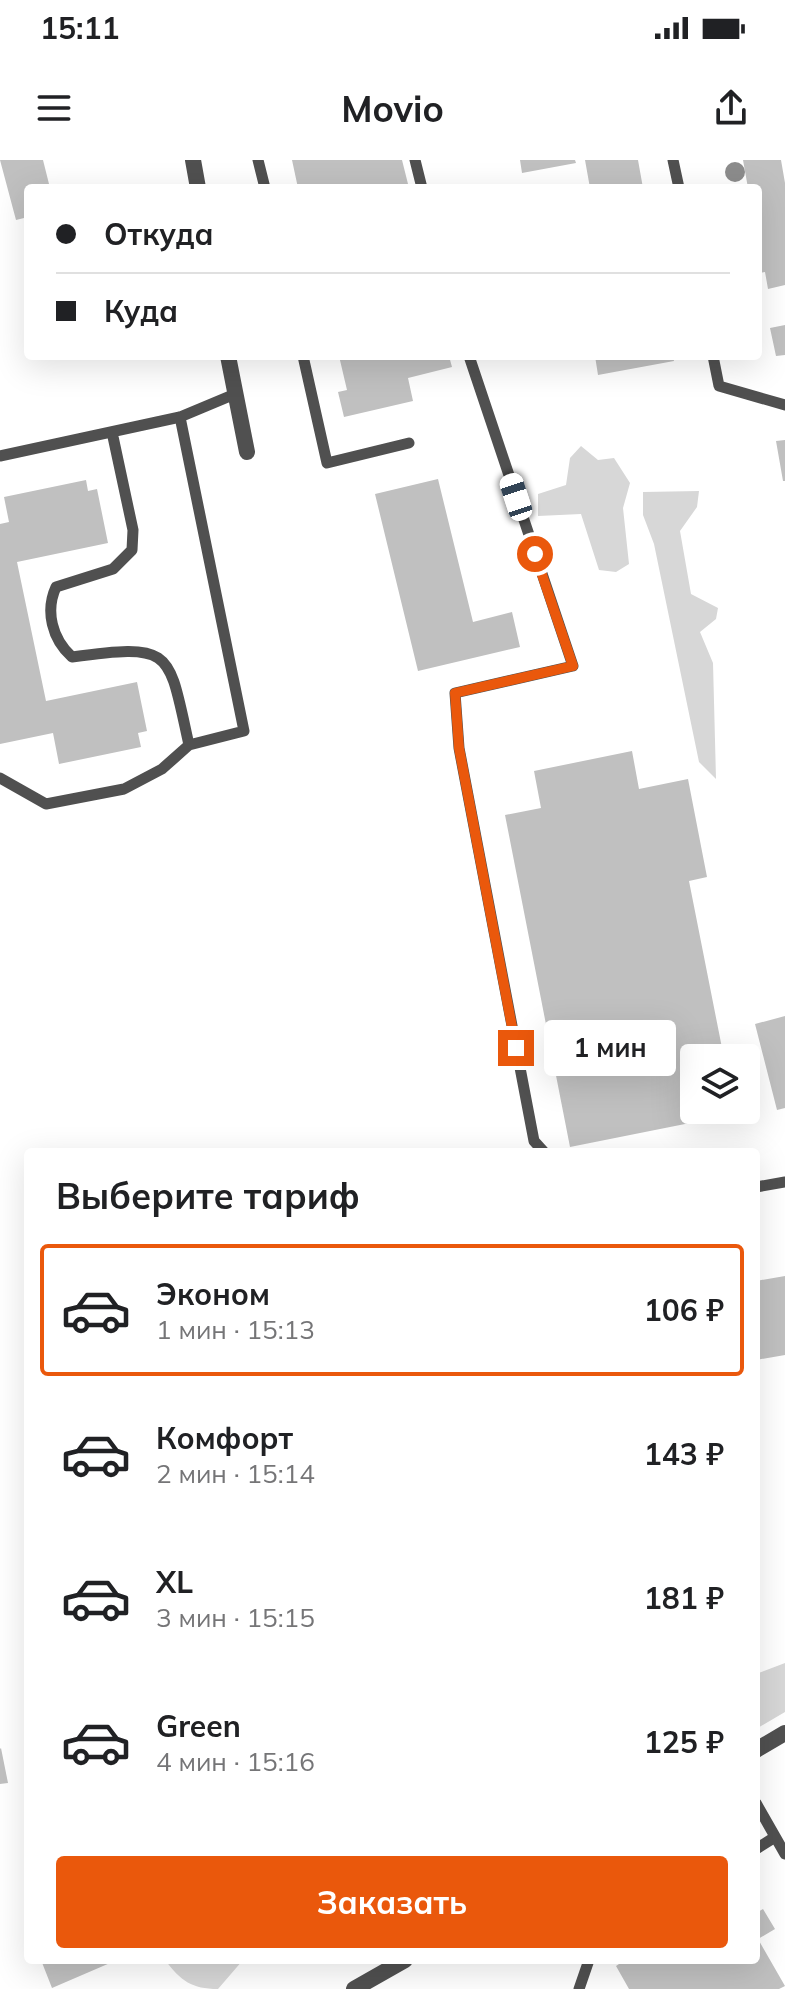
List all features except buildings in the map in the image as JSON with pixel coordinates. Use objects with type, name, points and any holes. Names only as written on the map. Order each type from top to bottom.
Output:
[{"type":"street","points":[[193,160],[197,184]]},
{"type":"street","points":[[229,360],[247,452]]},
{"type":"street","points":[[760,1748],[785,1733]]},
{"type":"street","points":[[354,1989],[398,1964]]},
{"type":"lane","points":[[258,160],[264,184]]},
{"type":"lane","points":[[415,160],[421,184]]},
{"type":"lane","points":[[673,160],[678,184]]},
{"type":"lane","points":[[304,360],[327,463],[409,443]]},
{"type":"lane","points":[[470,360],[573,666],[455,693],[459,748],[534,1141],[540,1148]]},
{"type":"lane","points":[[714,360],[719,386],[785,405]]},
{"type":"lane","points":[[0,456],[180,417],[235,394]]},
{"type":"lane","points":[[0,778],[46,804],[124,789],[162,769],[189,745],[244,731],[180,417]]},
{"type":"lane","points":[[112,432],[133,530],[132,550],[113,569],[56,587],[49,603],[59,645],[72,657],[127,649],[153,654],[173,671],[189,745]]},
{"type":"lane","points":[[760,1186],[785,1182]]},
{"type":"lane","points":[[760,1810],[785,1854]]},
{"type":"lane","points":[[760,1846],[775,1837]]},
{"type":"lane","points":[[579,1989],[588,1964]]},
{"type":"shaded area","points":[[581,446],[598,460],[614,458],[630,483],[623,508],[629,564],[616,572],[599,570],[581,514],[538,516],[538,494],[566,485],[570,458]]},
{"type":"shaded area","points":[[699,491],[697,507],[680,531],[691,594],[718,608],[716,619],[700,632],[713,663],[716,779],[699,762],[654,544],[643,515],[643,492]]},
{"type":"shaded area","points":[[785,1663],[785,1712],[760,1727],[760,1672]]},
{"type":"shaded area","points":[[168,1964],[240,1964],[218,1989],[201,1987],[176,1973]]},
{"type":"route","points":[[516,1048],[459,748],[455,693],[573,666],[535,554]]}]
